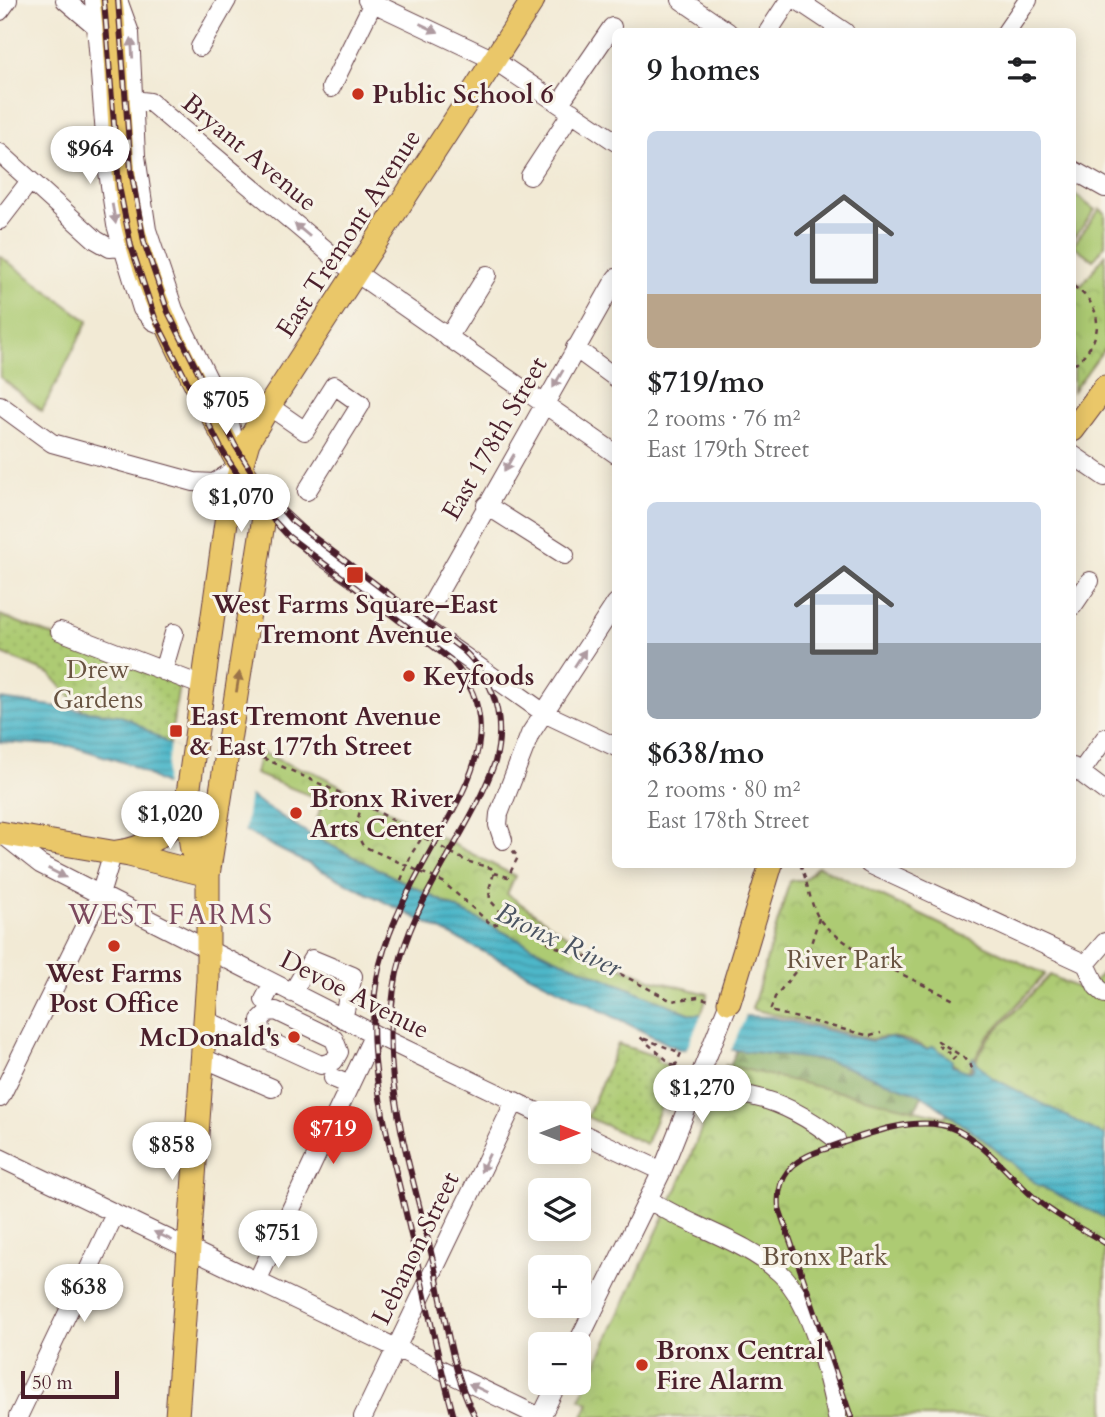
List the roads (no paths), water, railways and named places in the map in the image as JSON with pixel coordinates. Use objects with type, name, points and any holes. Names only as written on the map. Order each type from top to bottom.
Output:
[{"type":"main road","points":[[111,0],[109,74],[126,99],[132,221],[148,280],[167,327],[239,467],[266,504]]},
{"type":"main road","name":"East Tremont Avenue","points":[[208,875],[192,850],[186,808],[227,515],[248,442],[533,0]]},
{"type":"main road","points":[[1076,426],[1105,387]]},
{"type":"main road","name":"East Tremont Avenue","points":[[177,1417],[203,1058],[209,949],[208,875],[266,504]]},
{"type":"main road","points":[[218,575],[238,556],[246,559],[255,575]]},
{"type":"main road","points":[[113,852],[136,848],[164,832],[186,808]]},
{"type":"main road","points":[[1,833],[113,852],[208,875]]},
{"type":"main road","points":[[727,1008],[770,868]]},
{"type":"street","points":[[0,11],[8,0]]},
{"type":"street","points":[[65,0],[97,28]]},
{"type":"street","points":[[94,0],[97,28],[109,74],[110,187],[121,247],[145,314],[167,327]]},
{"type":"street","points":[[0,405],[52,443],[194,482],[214,483],[239,467],[236,439],[229,420],[174,310],[153,252],[126,99],[130,33],[118,0]]},
{"type":"street","points":[[200,47],[227,0]]},
{"type":"street","points":[[681,0],[722,28]]},
{"type":"street","points":[[771,28],[789,0]]},
{"type":"street","points":[[797,0],[839,28]]},
{"type":"street","points":[[1009,28],[1028,0]]},
{"type":"street","points":[[331,88],[370,1],[400,7],[494,60],[612,139]]},
{"type":"street","points":[[530,176],[612,27]]},
{"type":"street","name":"Bryant Avenue","points":[[126,99],[150,102],[355,273],[612,451]]},
{"type":"street","points":[[0,153],[99,243],[110,248],[121,247]]},
{"type":"street","points":[[1076,172],[1105,188]]},
{"type":"street","points":[[0,220],[30,181]]},
{"type":"street","points":[[448,338],[487,275]]},
{"type":"street","name":"East 178th Street","points":[[420,625],[612,285]]},
{"type":"street","points":[[575,348],[612,375]]},
{"type":"street","points":[[269,406],[305,431],[334,386],[361,404],[307,491]]},
{"type":"street","points":[[1076,457],[1105,477]]},
{"type":"street","points":[[266,504],[312,547],[544,713],[612,745]]},
{"type":"street","points":[[486,505],[565,555]]},
{"type":"street","points":[[1076,602],[1090,581]]},
{"type":"street","points":[[503,840],[498,825],[501,807],[530,734],[612,609]]},
{"type":"street","points":[[60,631],[203,687]]},
{"type":"street","points":[[163,671],[174,633]]},
{"type":"street","points":[[1105,738],[1076,770],[1105,791]]},
{"type":"street","name":"Devoe Avenue","points":[[1,833],[40,864],[343,1019],[528,1108]]},
{"type":"street","points":[[0,1098],[100,895],[113,852]]},
{"type":"street","points":[[878,868],[1086,964],[1097,987],[1105,994]]},
{"type":"street","points":[[1086,964],[1105,942]]},
{"type":"street","points":[[292,993],[301,973],[313,959],[353,976],[343,1019]]},
{"type":"street","points":[[264,1000],[273,983]]},
{"type":"street","points":[[583,1332],[662,1171],[727,1008]]},
{"type":"street","points":[[205,1020],[246,1030],[248,1039],[262,1038],[276,1052]]},
{"type":"street","points":[[257,1281],[342,1081],[374,1034]]},
{"type":"street","points":[[203,1058],[272,1088]]},
{"type":"street","points":[[697,1084],[724,1095],[751,1096],[782,1107],[819,1126],[836,1139]]},
{"type":"street","name":"Lebanon Street","points":[[363,1417],[515,1101]]},
{"type":"street","points":[[592,1138],[662,1171]]},
{"type":"street","points":[[0,1158],[540,1417],[551,1395]]},
{"type":"street","points":[[648,1199],[682,1221],[762,1259],[782,1274],[798,1296],[813,1329],[837,1417]]},
{"type":"street","points":[[18,1417],[115,1214]]},
{"type":"water","points":[[0,699],[118,715],[131,720],[312,836],[553,957],[691,1014],[771,1017],[871,1041],[890,1037],[927,1049],[933,1046],[952,1060],[952,1066],[970,1072],[975,1068],[971,1061],[973,1058],[991,1077],[1105,1136],[1105,1218],[1038,1185],[984,1140],[922,1095],[829,1061],[737,1050],[678,1049],[265,842],[129,764],[71,746],[0,742]]},
{"type":"railway","points":[[104,0],[119,186],[131,246],[155,318],[223,452],[254,499],[289,537],[451,660],[468,683],[477,707],[480,730],[470,775],[390,932],[374,997],[373,1031],[380,1098],[454,1417]]},
{"type":"railway","points":[[118,0],[131,170],[144,242],[168,312],[235,445],[258,482],[291,520],[463,650],[483,674],[495,702],[499,731],[495,762],[473,811],[433,882],[410,931],[401,957],[393,996],[390,1035],[398,1114],[406,1153],[455,1363],[475,1417]]},
{"type":"railway","points":[[851,1417],[779,1208],[783,1178],[794,1164],[811,1154],[880,1130],[911,1124],[941,1125],[954,1129],[980,1145],[1045,1206],[1105,1243]]},
{"type":"place","name":"Public School 6","points":[[358,94]]},
{"type":"place","name":"West Farms Square–East Tremont Avenue","points":[[355,575]]},
{"type":"place","name":"Keyfoods","points":[[409,676]]},
{"type":"place","name":"East Tremont Avenue & East 177th Street","points":[[176,731]]},
{"type":"place","name":"Bronx River Arts Center","points":[[296,813]]},
{"type":"place","name":"West Farms Post Office","points":[[114,946]]},
{"type":"place","name":"McDonald's","points":[[294,1037]]},
{"type":"place","name":"Bronx Central Fire Alarm","points":[[642,1365]]},
{"type":"district","name":"WEST FARMS","points":[[171,914]]},
{"type":"park label","name":"Drew Gardens","points":[[98,684]]},
{"type":"park label","name":"River Park","points":[[845,959]]},
{"type":"park label","name":"Bronx Park","points":[[825,1256]]},
{"type":"water label","name":"Bronx River","points":[[559,939]]}]
